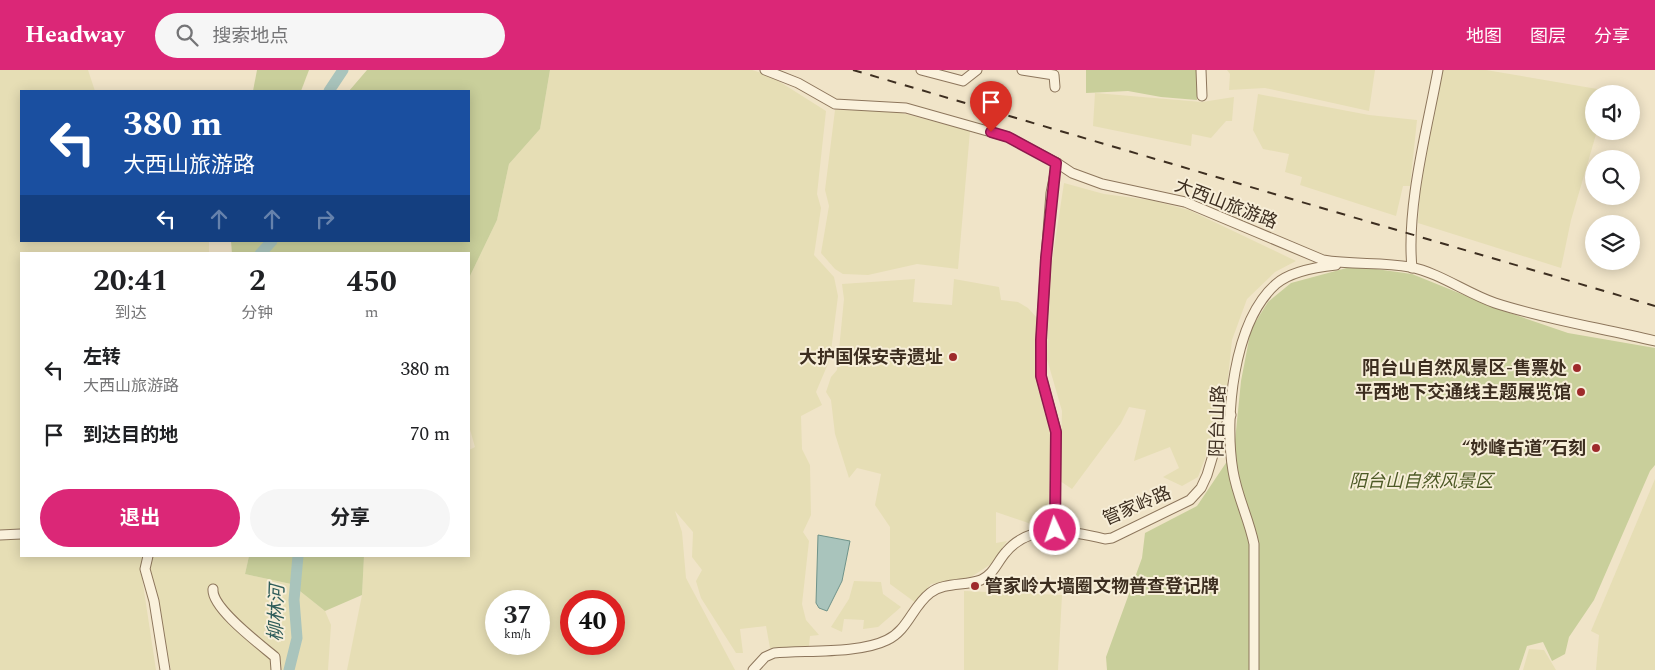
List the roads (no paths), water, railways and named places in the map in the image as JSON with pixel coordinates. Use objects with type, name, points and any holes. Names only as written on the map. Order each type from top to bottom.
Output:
[{"type":"street","name":"大西山旅游路","points":[[765,70],[798,83],[835,104],[906,108],[1008,137],[1056,163],[1072,174],[1185,202],[1323,260],[1345,264],[1376,263],[1412,268],[1453,283],[1492,302],[1532,314],[1655,341]]},
{"type":"street","points":[[921,70],[963,80],[977,70]]},
{"type":"street","points":[[1022,70],[1054,75],[1055,87]]},
{"type":"street","points":[[1201,70],[1202,96]]},
{"type":"street","points":[[1412,268],[1412,226],[1438,70]]},
{"type":"street","points":[[1055,530],[1056,432],[1041,376],[1041,340],[1046,258],[1056,163]]},
{"type":"street","points":[[1300,272],[1305,259],[1303,251]]},
{"type":"street","name":"阳台山路","points":[[1254,670],[1254,544],[1238,497],[1230,449],[1230,415],[1238,356],[1250,318],[1277,283],[1300,272],[1345,264]]},
{"type":"street","name":"管家岭路","points":[[753,670],[765,657],[774,653],[858,647],[888,640],[908,623],[930,593],[938,589],[981,580],[995,570],[1014,543],[1031,534],[1055,530],[1105,539],[1112,538],[1190,500],[1201,488],[1216,445],[1230,415]]},
{"type":"street","points":[[0,535],[20,534]]},
{"type":"street","points":[[148,557],[146,569],[154,601],[165,670]]},
{"type":"street","points":[[213,589],[213,594],[220,606],[275,657],[276,670]]},
{"type":"water","points":[[818,535],[850,541],[842,581],[827,611],[819,608],[816,603]]},
{"type":"waterway","name":"柳林河","points":[[330,90],[343,70]]},
{"type":"waterway","name":"柳林河","points":[[262,252],[271,242]]},
{"type":"waterway","name":"柳林河","points":[[289,670],[297,638],[294,600],[298,557]]},
{"type":"railway","points":[[853,70],[1655,306]]},
{"type":"place","name":"大护国保安寺遗址","points":[[953,357]]},
{"type":"place","name":"阳台山自然风景区-售票处","points":[[1577,368]]},
{"type":"place","name":"平西地下交通线主题展览馆","points":[[1581,392]]},
{"type":"place","name":"“妙峰古道”石刻","points":[[1596,448]]},
{"type":"place","name":"管家岭大墙圈文物普查登记牌","points":[[975,586]]},
{"type":"park label","name":"阳台山自然风景区","points":[[1421,481]]}]
